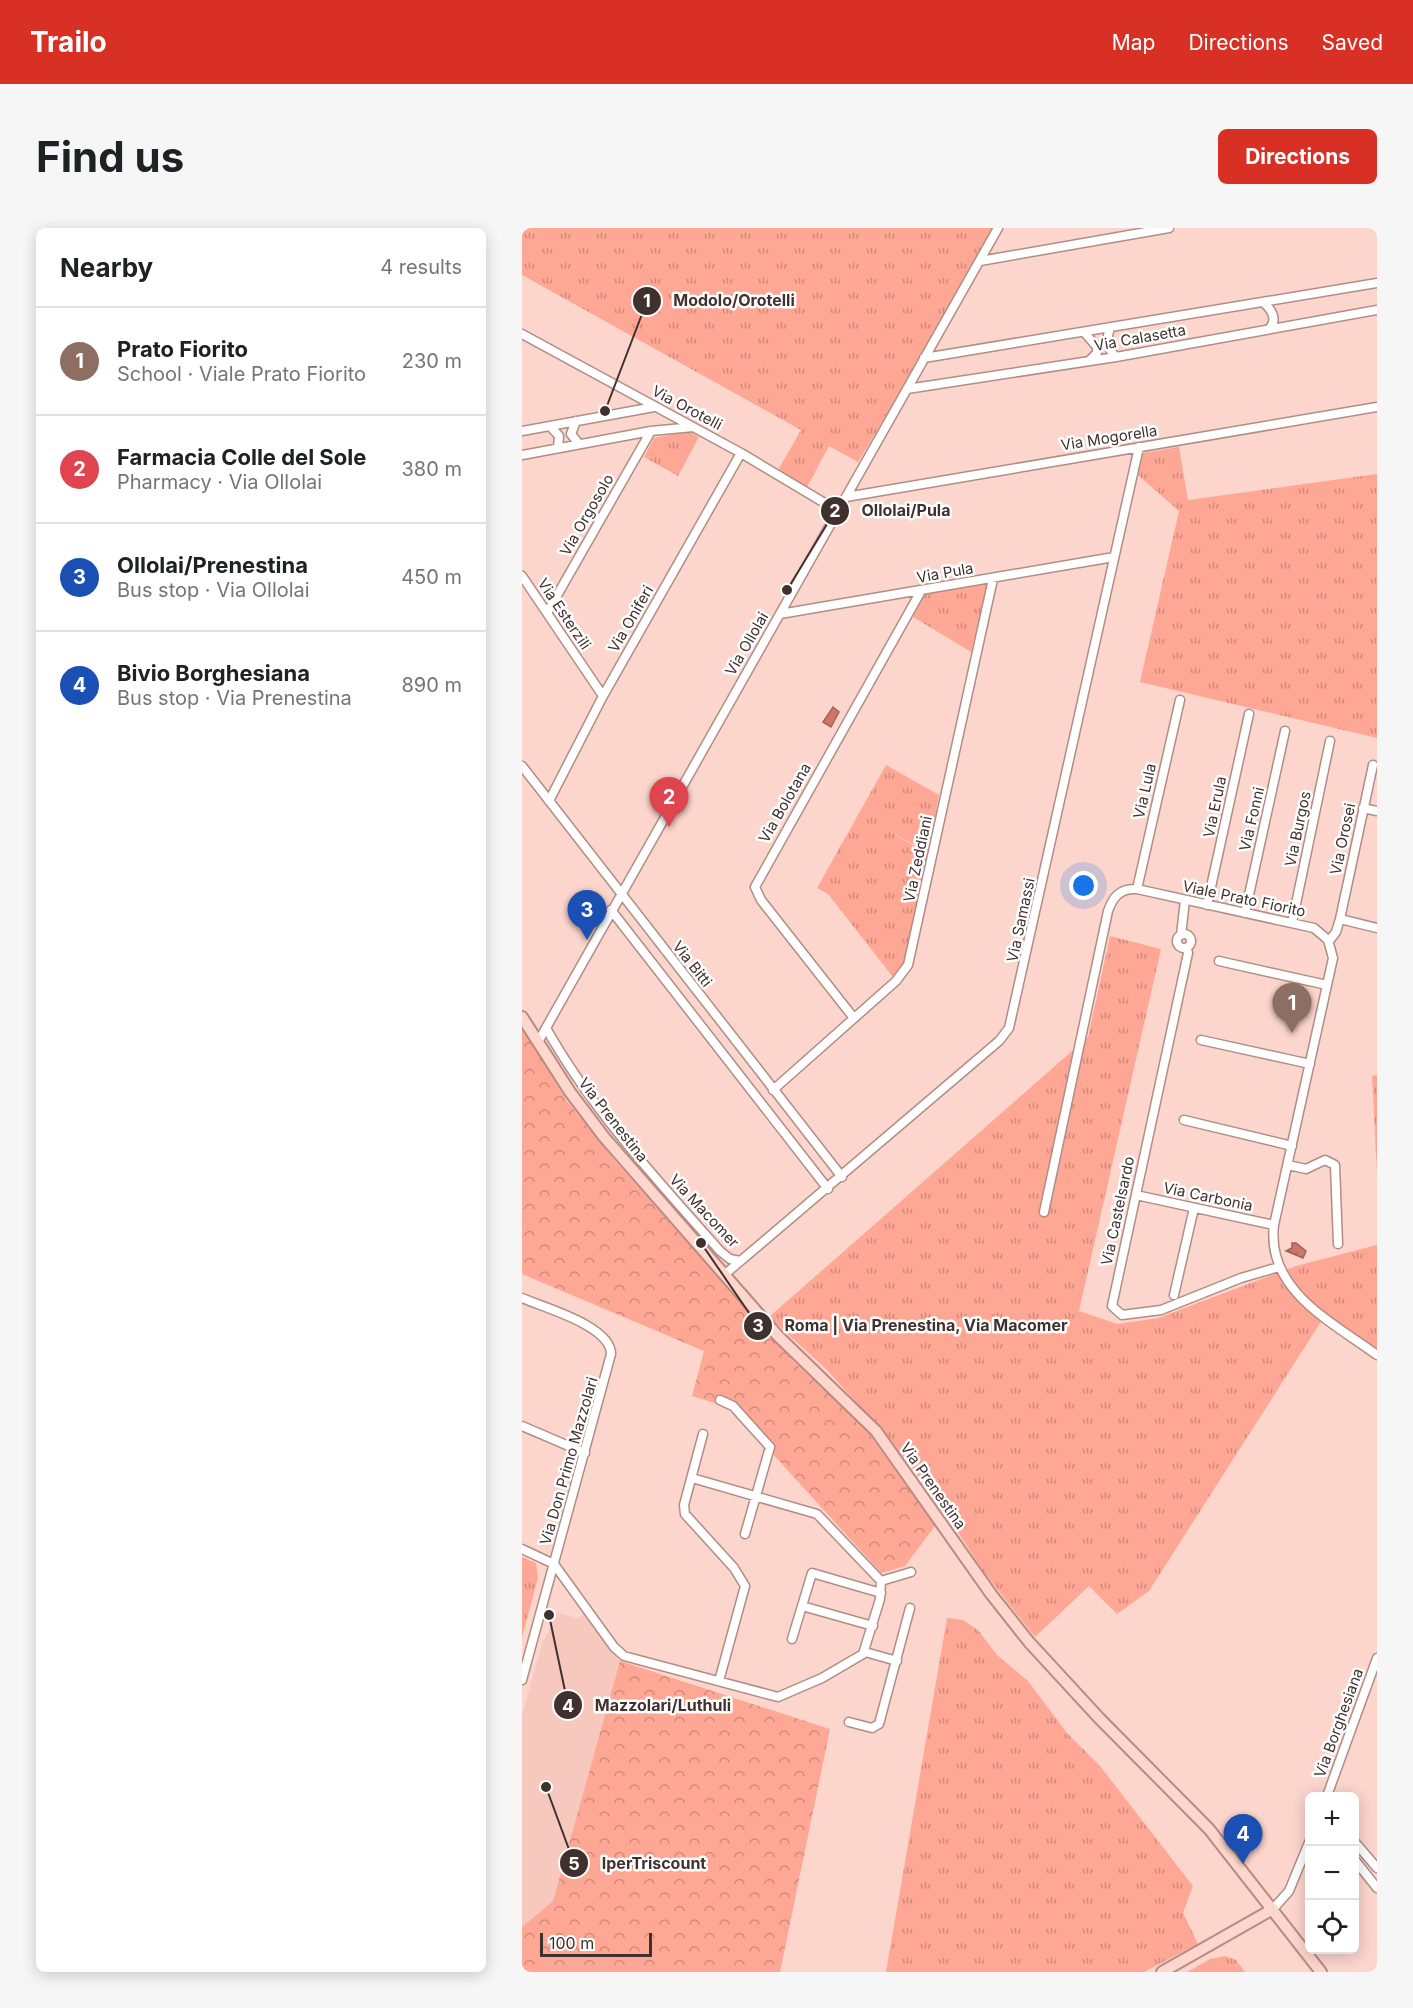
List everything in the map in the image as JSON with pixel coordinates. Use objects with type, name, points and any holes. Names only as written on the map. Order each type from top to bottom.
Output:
[{"type":"main road","name":"Via Prenestina","points":[[522,1017],[596,1127],[790,1349],[876,1431],[991,1594],[1029,1642],[1099,1718],[1200,1818],[1321,1972]]},
{"type":"main road","points":[[1162,1972],[1273,1909]]},
{"type":"street","name":"Via Ollolai","points":[[538,1042],[610,910],[998,228]]},
{"type":"street","points":[[1106,238],[1112,228]]},
{"type":"street","points":[[980,261],[1169,228]]},
{"type":"street","name":"Via Calasetta","points":[[924,358],[1377,284]]},
{"type":"street","points":[[1264,303],[1274,318],[1273,325],[1269,329]]},
{"type":"street","name":"Via Calasetta","points":[[907,389],[1116,357],[1377,310]]},
{"type":"street","points":[[1110,328],[1107,343],[1109,350],[1116,357]]},
{"type":"street","points":[[1084,332],[1097,347],[1097,353],[1090,361]]},
{"type":"street","name":"Via Orotelli","points":[[522,334],[693,426],[838,511]]},
{"type":"street","points":[[522,431],[655,407]]},
{"type":"street","name":"Via Mogorella","points":[[846,497],[1377,407]]},
{"type":"street","points":[[576,421],[571,434],[579,444]]},
{"type":"street","points":[[550,426],[559,436],[558,448]]},
{"type":"street","points":[[522,455],[651,431],[693,426]]},
{"type":"street","name":"Via Orgosolo","points":[[547,613],[651,431]]},
{"type":"street","name":"Via Samassi","points":[[724,1275],[828,1189],[999,1041],[1009,1028],[1139,447]]},
{"type":"street","name":"Via Oniferi","points":[[549,801],[603,696],[741,453]]},
{"type":"street","name":"Via Pula","points":[[780,614],[1114,557]]},
{"type":"street","name":"Via Esterzili","points":[[522,576],[603,696]]},
{"type":"street","name":"Via Zeddiani","points":[[773,1090],[896,981],[909,962],[993,579]]},
{"type":"street","name":"Via Bolotana","points":[[853,1017],[759,898],[755,887],[921,591]]},
{"type":"street","name":"Via Lula","points":[[1137,889],[1180,700]]},
{"type":"street","name":"Via Erula","points":[[1207,905],[1249,714]]},
{"type":"street","name":"Via Fonni","points":[[1245,913],[1285,731]]},
{"type":"street","name":"Via Burgos","points":[[1292,923],[1330,741]]},
{"type":"street","name":"Via Orosei","points":[[1329,941],[1336,932],[1340,919],[1372,765]]},
{"type":"street","name":"Via Bitti","points":[[522,766],[842,1177]]},
{"type":"street","points":[[1363,808],[1377,811]]},
{"type":"street","points":[[1044,1212],[1108,911],[1119,893],[1137,889]]},
{"type":"street","name":"Viale Prato Fiorito","points":[[1137,889],[1316,929],[1329,941]]},
{"type":"street","name":"Via Castelsardo","points":[[1185,900],[1181,935],[1187,935],[1191,939],[1186,948],[1188,953],[1112,1301],[1113,1308],[1119,1314],[1128,1316],[1161,1310],[1240,1278],[1279,1267]]},
{"type":"street","name":"Via Bitti","points":[[610,910],[828,1189]]},
{"type":"street","points":[[1340,919],[1377,928]]},
{"type":"street","points":[[1329,941],[1333,958],[1274,1225],[1274,1249],[1279,1267],[1303,1301],[1377,1355]]},
{"type":"street","points":[[1219,961],[1327,985]]},
{"type":"street","name":"Via Macomer","points":[[546,1028],[582,1088],[619,1136],[722,1254],[740,1261]]},
{"type":"street","points":[[1201,1040],[1310,1064]]},
{"type":"street","points":[[1184,1120],[1292,1146]]},
{"type":"street","points":[[1288,1165],[1306,1169],[1325,1160],[1335,1165],[1338,1244]]},
{"type":"street","name":"Via Carbonia","points":[[1136,1195],[1274,1225]]},
{"type":"street","points":[[1174,1295],[1194,1208]]},
{"type":"street","name":"Via Don Primo Mazzolari","points":[[522,1298],[595,1330],[610,1345],[609,1366],[522,1680]]},
{"type":"street","points":[[720,1400],[733,1406],[770,1447],[745,1534]]},
{"type":"street","points":[[522,1426],[585,1453]]},
{"type":"street","points":[[704,1434],[684,1505],[686,1516],[731,1565],[745,1584],[719,1681]]},
{"type":"street","points":[[522,1549],[554,1564],[614,1647],[624,1656],[769,1696],[781,1697],[822,1678],[865,1652],[881,1593],[880,1581],[819,1515],[757,1495],[692,1478]]},
{"type":"street","points":[[880,1581],[911,1572]]},
{"type":"street","points":[[792,1639],[812,1573],[881,1593]]},
{"type":"street","points":[[802,1606],[873,1626]]},
{"type":"street","points":[[849,1722],[870,1728],[878,1725],[910,1608]]},
{"type":"street","points":[[865,1652],[897,1661]]},
{"type":"street","name":"Via Borghesiana","points":[[1329,1792],[1377,1658]]},
{"type":"street","points":[[1273,1909],[1287,1893],[1307,1846]]},
{"type":"street","points":[[1358,1846],[1377,1870],[1369,1878]]},
{"type":"street","points":[[1359,1865],[1377,1888]]},
{"type":"shaded area","points":[[554,1612],[577,1618],[585,1614],[620,1661],[553,1901],[522,1927],[522,1715],[543,1641],[548,1634]]},
{"type":"green space","points":[[522,228],[998,228],[858,462],[829,446],[807,487],[778,470],[801,430],[522,275]]},
{"type":"green space","points":[[688,431],[699,437],[678,476],[644,457],[654,438]]},
{"type":"green space","points":[[1179,447],[1188,500],[1377,474],[1377,738],[1140,682],[1179,511],[1138,475],[1143,453]]},
{"type":"green space","points":[[988,584],[971,652],[913,617],[925,594]]},
{"type":"green space","points":[[886,765],[939,795],[934,824],[928,823],[927,829],[931,834],[928,852],[889,831],[928,854],[903,969],[893,977],[828,894],[817,888]]},
{"type":"green space","points":[[1110,936],[1161,949],[1079,1311],[1117,1324],[1158,1318],[1296,1266],[1377,1245],[1377,1355],[1324,1317],[1149,1591],[1117,1614],[1089,1586],[1035,1637],[983,1571],[938,1501],[891,1441],[826,1369],[769,1317],[1088,1037]]},
{"type":"green space","points":[[522,1028],[567,1101],[616,1162],[793,1361],[866,1429],[935,1526],[905,1566],[881,1573],[731,1408],[692,1396],[704,1351],[522,1274]]},
{"type":"green space","points":[[1377,1075],[1377,1173],[1372,1076]]},
{"type":"green space","points":[[522,1557],[536,1563],[538,1578],[522,1637]]},
{"type":"green space","points":[[947,1618],[963,1620],[978,1630],[997,1655],[1028,1681],[1067,1733],[1100,1766],[1193,1886],[1183,1913],[1198,1944],[1144,1972],[886,1972]]},
{"type":"green space","points":[[620,1661],[830,1729],[780,1972],[522,1972],[522,1927],[553,1901]]},
{"type":"green space","points":[[1225,1956],[1236,1960],[1245,1972],[1187,1972],[1210,1959]]},
{"type":"water","points":[[833,707],[839,712],[831,727],[823,722]]},
{"type":"water","points":[[1292,1243],[1296,1243],[1306,1251],[1303,1258],[1286,1251],[1292,1248]]},
{"type":"place","name":"Modolo/Orotelli","points":[[605,411]]},
{"type":"place","name":"Ollolai/Pula","points":[[787,590]]},
{"type":"place","name":"Farmacia Colle del Sole","points":[[669,827]]},
{"type":"place","name":"Ollolai/Prenestina","points":[[587,940]]},
{"type":"place","name":"Prato Fiorito","points":[[1292,1033]]},
{"type":"place","name":"Roma | Via Prenestina, Via Macomer","points":[[701,1243]]},
{"type":"place","name":"Mazzolari/Luthuli","points":[[549,1615]]},
{"type":"place","name":"IperTriscount","points":[[546,1787]]},
{"type":"place","name":"Bivio Borghesiana","points":[[1243,1864]]}]
